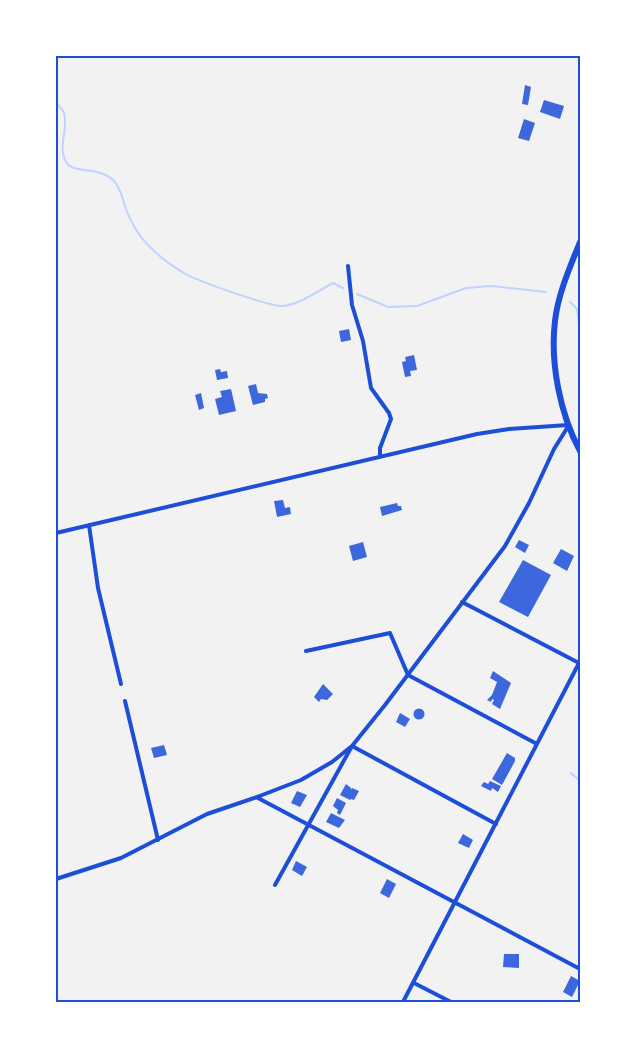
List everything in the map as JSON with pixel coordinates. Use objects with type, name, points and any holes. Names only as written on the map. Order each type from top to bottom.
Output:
[{"type":"main road","points":[[580,242],[565,282],[555,320],[555,364],[560,396],[580,451]]},
{"type":"street","points":[[348,266],[352,305],[363,341],[371,388],[391,419],[382,440],[380,456]]},
{"type":"street","points":[[56,533],[477,434],[508,429],[569,425]]},
{"type":"street","points":[[275,885],[352,746],[408,675],[517,527],[554,449],[569,425]]},
{"type":"street","points":[[89,525],[98,588],[121,684]]},
{"type":"street","points":[[403,1002],[579,663],[462,602]]},
{"type":"street","points":[[306,651],[390,633],[408,675],[537,744]]},
{"type":"street","points":[[125,701],[158,840]]},
{"type":"street","points":[[56,879],[121,858],[207,814],[257,797],[320,770],[352,746]]},
{"type":"street","points":[[352,746],[496,824]]},
{"type":"street","points":[[257,797],[580,969]]},
{"type":"street","points":[[414,983],[451,1002]]},
{"type":"building","points":[[525,85],[531,87],[528,105],[522,104]]},
{"type":"building","points":[[544,100],[564,106],[560,119],[540,112]]},
{"type":"building","points":[[524,119],[535,123],[529,141],[518,138]]},
{"type":"building","points":[[349,329],[351,340],[341,342],[339,331]]},
{"type":"building","points":[[414,355],[417,370],[410,371],[411,376],[405,377],[402,362],[406,361],[405,357]]},
{"type":"building","points":[[220,369],[221,372],[227,371],[228,378],[217,380],[215,370]]},
{"type":"building","points":[[256,384],[258,393],[267,394],[268,398],[265,402],[253,405],[248,386]]},
{"type":"building","points":[[231,389],[236,411],[219,415],[215,399],[222,397],[220,391]]},
{"type":"building","points":[[201,393],[204,408],[199,410],[195,395]]},
{"type":"building","points":[[283,500],[285,508],[290,507],[291,514],[277,517],[274,501]]},
{"type":"building","points":[[397,503],[402,510],[382,516],[380,507]]},
{"type":"building","points":[[519,540],[529,545],[525,553],[515,547]]},
{"type":"building","points":[[363,542],[367,557],[353,561],[349,546]]},
{"type":"building","points":[[561,549],[574,556],[567,571],[553,563]]},
{"type":"building","points":[[523,560],[551,575],[528,617],[499,602]]},
{"type":"building","points":[[493,671],[511,683],[500,709],[492,704],[494,700],[492,699],[491,702],[487,700],[492,695],[497,682],[490,678]]},
{"type":"building","points":[[323,684],[333,694],[327,700],[321,699],[319,702],[314,697]]},
{"type":"building","points":[[419,709],[423,710],[423,718],[419,719],[415,718],[414,714],[415,710]]},
{"type":"building","points":[[400,713],[410,719],[405,727],[396,722]]},
{"type":"building","points":[[164,745],[167,755],[154,758],[151,748]]},
{"type":"building","points":[[507,753],[515,758],[515,761],[502,785],[492,779]]},
{"type":"building","points":[[490,781],[501,786],[498,792],[481,786],[484,782],[488,784]]},
{"type":"building","points":[[346,784],[351,790],[352,788],[359,791],[354,800],[340,795]]},
{"type":"building","points":[[297,791],[307,795],[300,807],[291,803]]},
{"type":"building","points":[[337,798],[346,803],[340,815],[333,806]]},
{"type":"building","points":[[331,813],[345,820],[339,828],[326,822]]},
{"type":"building","points":[[463,834],[473,840],[469,848],[458,843]]},
{"type":"building","points":[[296,861],[307,867],[302,876],[292,870]]},
{"type":"building","points":[[387,879],[396,884],[389,898],[380,893]]},
{"type":"building","points":[[504,954],[519,954],[519,968],[503,967]]},
{"type":"building","points":[[571,976],[580,981],[572,997],[563,992]]},
{"type":"waterway","points":[[56,102],[64,113],[63,150],[66,162],[74,168],[101,173],[114,181],[120,190],[130,219],[140,235],[156,253],[179,270],[191,277],[234,293],[283,306],[302,300],[333,283],[343,288]]},
{"type":"waterway","points":[[357,294],[388,307],[417,306],[466,288],[491,286],[546,292]]},
{"type":"waterway","points":[[570,302],[577,309],[580,332]]},
{"type":"waterway","points":[[571,773],[580,781]]}]
